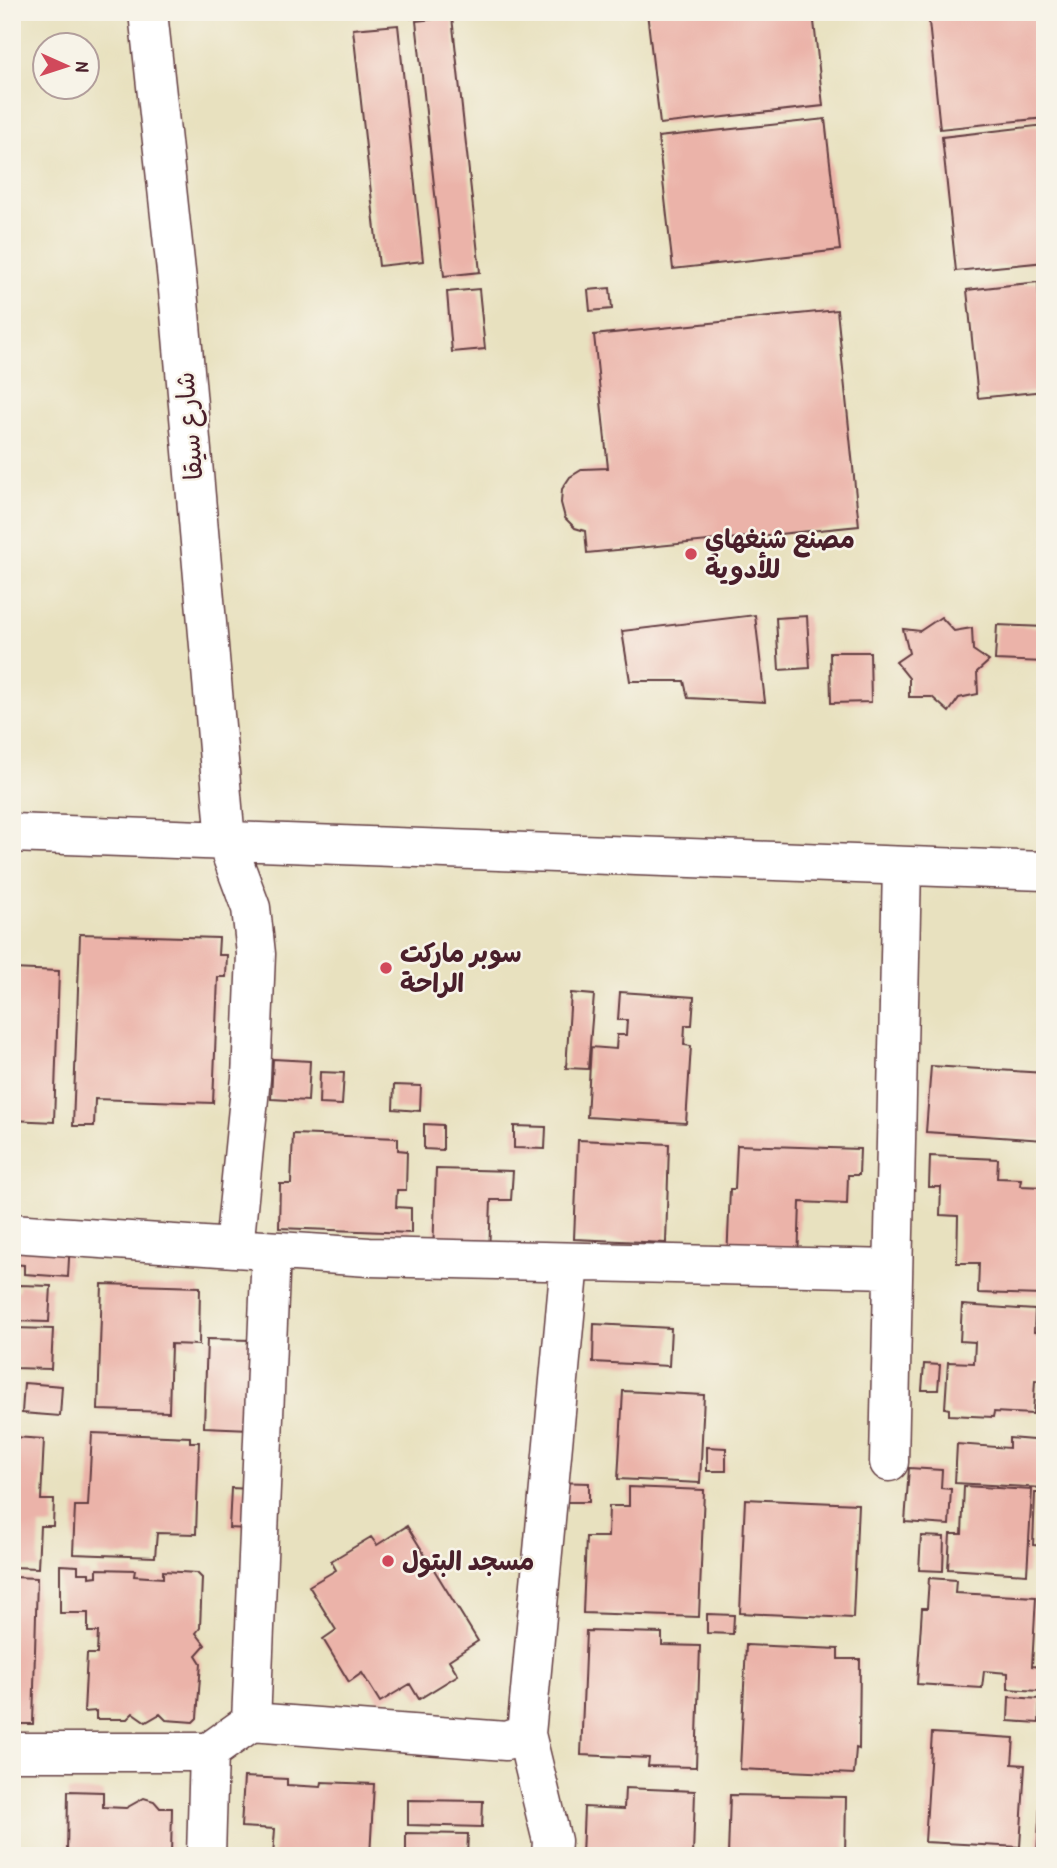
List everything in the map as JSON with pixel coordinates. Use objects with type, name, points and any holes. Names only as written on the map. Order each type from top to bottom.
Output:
[{"type":"street","name":"شارع سيقا","points":[[148,12],[178,290],[226,841],[250,908],[256,954],[251,1078],[251,1722]]},
{"type":"street","points":[[12,833],[1045,871]]},
{"type":"street","points":[[889,1462],[902,866]]},
{"type":"street","points":[[12,1233],[369,1257],[893,1269]]},
{"type":"street","points":[[551,1856],[552,1841],[526,1734],[570,1262]]},
{"type":"street","points":[[12,1752],[209,1752],[251,1722],[506,1741],[526,1734]]},
{"type":"street","points":[[206,1856],[209,1752]]},
{"type":"building","points":[[411,12],[443,12],[443,14],[411,18]]},
{"type":"building","points":[[647,12],[813,12],[823,106],[660,124]]},
{"type":"building","points":[[928,12],[1045,12],[1045,118],[940,129]]},
{"type":"building","points":[[452,17],[480,272],[444,276],[416,21]]},
{"type":"building","points":[[398,25],[423,261],[379,266],[353,29]]},
{"type":"building","points":[[825,119],[840,250],[673,269],[658,137]]},
{"type":"building","points":[[1045,125],[1045,262],[956,271],[942,137]]},
{"type":"building","points":[[1038,282],[1045,391],[978,398],[967,290]]},
{"type":"building","points":[[610,288],[612,309],[590,311],[588,290]]},
{"type":"building","points":[[479,289],[485,349],[452,352],[447,292]]},
{"type":"building","points":[[837,310],[859,526],[587,553],[585,531],[575,528],[565,518],[561,503],[562,489],[570,477],[583,469],[608,468],[594,335]]},
{"type":"building","points":[[755,615],[765,702],[688,698],[684,681],[630,681],[622,631]]},
{"type":"building","points":[[807,616],[810,668],[779,670],[776,618]]},
{"type":"building","points":[[941,617],[954,631],[972,628],[973,650],[989,661],[977,672],[978,694],[959,698],[949,712],[932,697],[909,697],[909,678],[896,662],[909,653],[903,629],[920,631]]},
{"type":"building","points":[[997,625],[1045,627],[1045,662],[995,660]]},
{"type":"building","points":[[830,652],[870,652],[871,702],[831,703]]},
{"type":"building","points":[[80,934],[219,938],[218,955],[227,955],[226,977],[218,977],[213,1103],[95,1099],[94,1126],[73,1126]]},
{"type":"building","points":[[12,969],[59,971],[54,1122],[12,1120]]},
{"type":"building","points":[[620,992],[694,997],[692,1025],[685,1025],[684,1045],[691,1046],[686,1123],[587,1117],[591,1047],[616,1049],[617,1035],[626,1035],[627,1020],[618,1020]]},
{"type":"building","points":[[571,993],[594,995],[588,1069],[566,1068]]},
{"type":"building","points":[[273,1059],[310,1061],[308,1101],[271,1099]]},
{"type":"building","points":[[931,1066],[1045,1073],[1044,1140],[926,1132]]},
{"type":"building","points":[[320,1072],[344,1073],[342,1105],[319,1104]]},
{"type":"building","points":[[394,1085],[421,1086],[420,1111],[393,1109]]},
{"type":"building","points":[[424,1124],[443,1125],[443,1150],[424,1149]]},
{"type":"building","points":[[514,1126],[546,1127],[545,1149],[514,1148]]},
{"type":"building","points":[[293,1134],[398,1138],[398,1150],[407,1151],[406,1190],[397,1190],[396,1207],[411,1208],[411,1233],[279,1228],[280,1184],[291,1184]]},
{"type":"building","points":[[578,1140],[669,1144],[666,1243],[574,1239]]},
{"type":"building","points":[[737,1145],[860,1149],[859,1175],[848,1175],[847,1204],[800,1202],[798,1263],[727,1262],[730,1189],[735,1189]]},
{"type":"building","points":[[930,1156],[998,1159],[997,1178],[1021,1179],[1020,1186],[1045,1187],[1043,1295],[978,1293],[979,1263],[957,1263],[958,1216],[940,1215],[941,1187],[929,1187]]},
{"type":"building","points":[[436,1169],[513,1171],[511,1200],[491,1200],[489,1255],[433,1253]]},
{"type":"building","points":[[70,1240],[68,1277],[24,1274],[24,1265],[12,1264],[12,1241]]},
{"type":"building","points":[[102,1284],[200,1287],[199,1345],[171,1344],[169,1412],[98,1410]]},
{"type":"building","points":[[19,1285],[51,1286],[49,1322],[12,1321],[12,1291],[19,1291]]},
{"type":"building","points":[[962,1305],[1035,1310],[1034,1332],[1045,1333],[1045,1381],[1035,1380],[1033,1414],[994,1412],[993,1417],[949,1415],[949,1409],[945,1408],[948,1362],[974,1363],[975,1342],[960,1341]]},
{"type":"building","points":[[594,1324],[671,1328],[669,1366],[593,1362]]},
{"type":"building","points":[[12,1328],[53,1329],[51,1369],[12,1368]]},
{"type":"building","points":[[207,1339],[253,1340],[250,1429],[204,1427]]},
{"type":"building","points":[[924,1364],[940,1365],[938,1390],[922,1390]]},
{"type":"building","points":[[24,1383],[62,1386],[60,1416],[22,1413]]},
{"type":"building","points":[[623,1391],[704,1395],[700,1483],[618,1479]]},
{"type":"building","points":[[92,1433],[190,1437],[190,1442],[199,1442],[196,1534],[157,1533],[155,1557],[73,1554],[75,1506],[88,1506]]},
{"type":"building","points":[[14,1437],[44,1439],[41,1500],[54,1500],[53,1526],[40,1526],[38,1568],[12,1567]]},
{"type":"building","points":[[1009,1438],[1045,1441],[1044,1488],[955,1483],[957,1444],[1009,1448]]},
{"type":"building","points":[[707,1447],[726,1448],[726,1471],[707,1471]]},
{"type":"building","points":[[909,1468],[942,1470],[941,1488],[951,1489],[949,1525],[905,1522]]},
{"type":"building","points":[[552,1482],[589,1483],[589,1502],[551,1502]]},
{"type":"building","points":[[964,1486],[1032,1490],[1027,1574],[948,1569],[950,1534],[962,1534]]},
{"type":"building","points":[[629,1487],[704,1490],[699,1617],[583,1613],[586,1537],[608,1537],[609,1506],[629,1506]]},
{"type":"building","points":[[231,1488],[251,1489],[248,1529],[229,1528]]},
{"type":"building","points":[[1035,1493],[1045,1493],[1045,1546],[1033,1545]]},
{"type":"building","points":[[745,1499],[858,1504],[853,1618],[740,1613]]},
{"type":"building","name":"مسجد البتول","points":[[407,1526],[478,1641],[449,1660],[458,1675],[419,1699],[410,1684],[380,1702],[362,1673],[349,1682],[323,1639],[336,1630],[309,1586],[336,1570],[331,1561],[371,1537],[377,1545]]},
{"type":"building","points":[[921,1536],[944,1537],[943,1571],[919,1570]]},
{"type":"building","points":[[60,1565],[78,1566],[78,1573],[89,1573],[89,1577],[97,1576],[97,1569],[135,1570],[134,1576],[163,1578],[163,1571],[197,1573],[202,1578],[200,1628],[196,1633],[205,1645],[196,1655],[201,1663],[197,1718],[193,1722],[166,1720],[160,1714],[146,1722],[133,1713],[127,1719],[96,1719],[96,1711],[84,1712],[87,1654],[97,1654],[98,1632],[88,1632],[88,1613],[60,1613]]},
{"type":"building","points":[[12,1577],[37,1578],[33,1724],[12,1724]]},
{"type":"building","points":[[929,1578],[956,1580],[955,1593],[1036,1597],[1032,1666],[1041,1667],[1039,1691],[1008,1689],[1008,1673],[984,1671],[982,1688],[917,1684],[922,1608],[927,1608]]},
{"type":"building","points":[[707,1614],[734,1615],[733,1634],[707,1633]]},
{"type":"building","points":[[586,1631],[662,1633],[662,1645],[700,1646],[696,1767],[648,1766],[649,1758],[581,1755]]},
{"type":"building","points":[[746,1645],[838,1649],[838,1659],[860,1659],[859,1749],[856,1748],[854,1774],[740,1769]]},
{"type":"building","points":[[1009,1697],[1040,1699],[1039,1723],[1008,1721]]},
{"type":"building","points":[[932,1733],[1014,1738],[1012,1764],[1025,1765],[1020,1847],[925,1842]]},
{"type":"building","points":[[1043,1752],[1045,1856],[1037,1856]]},
{"type":"building","points":[[244,1777],[287,1779],[287,1785],[321,1787],[322,1782],[374,1784],[370,1856],[273,1856],[275,1829],[241,1827]]},
{"type":"building","points":[[625,1788],[695,1791],[693,1856],[582,1856],[584,1807],[624,1809]]},
{"type":"building","points":[[68,1791],[103,1792],[103,1807],[126,1808],[144,1798],[154,1801],[160,1808],[172,1808],[171,1856],[67,1856]]},
{"type":"building","points":[[730,1795],[846,1797],[845,1856],[728,1856]]},
{"type":"building","points":[[408,1800],[483,1801],[482,1827],[408,1825]]},
{"type":"building","points":[[406,1833],[468,1834],[467,1856],[406,1856]]},
{"type":"place","name":"مصنع شنغهاي للأدوية","points":[[691,554]]},
{"type":"place","name":"سوبر ماركت الراحة","points":[[386,968]]},
{"type":"place","name":"مسجد البتول","points":[[388,1561]]}]
